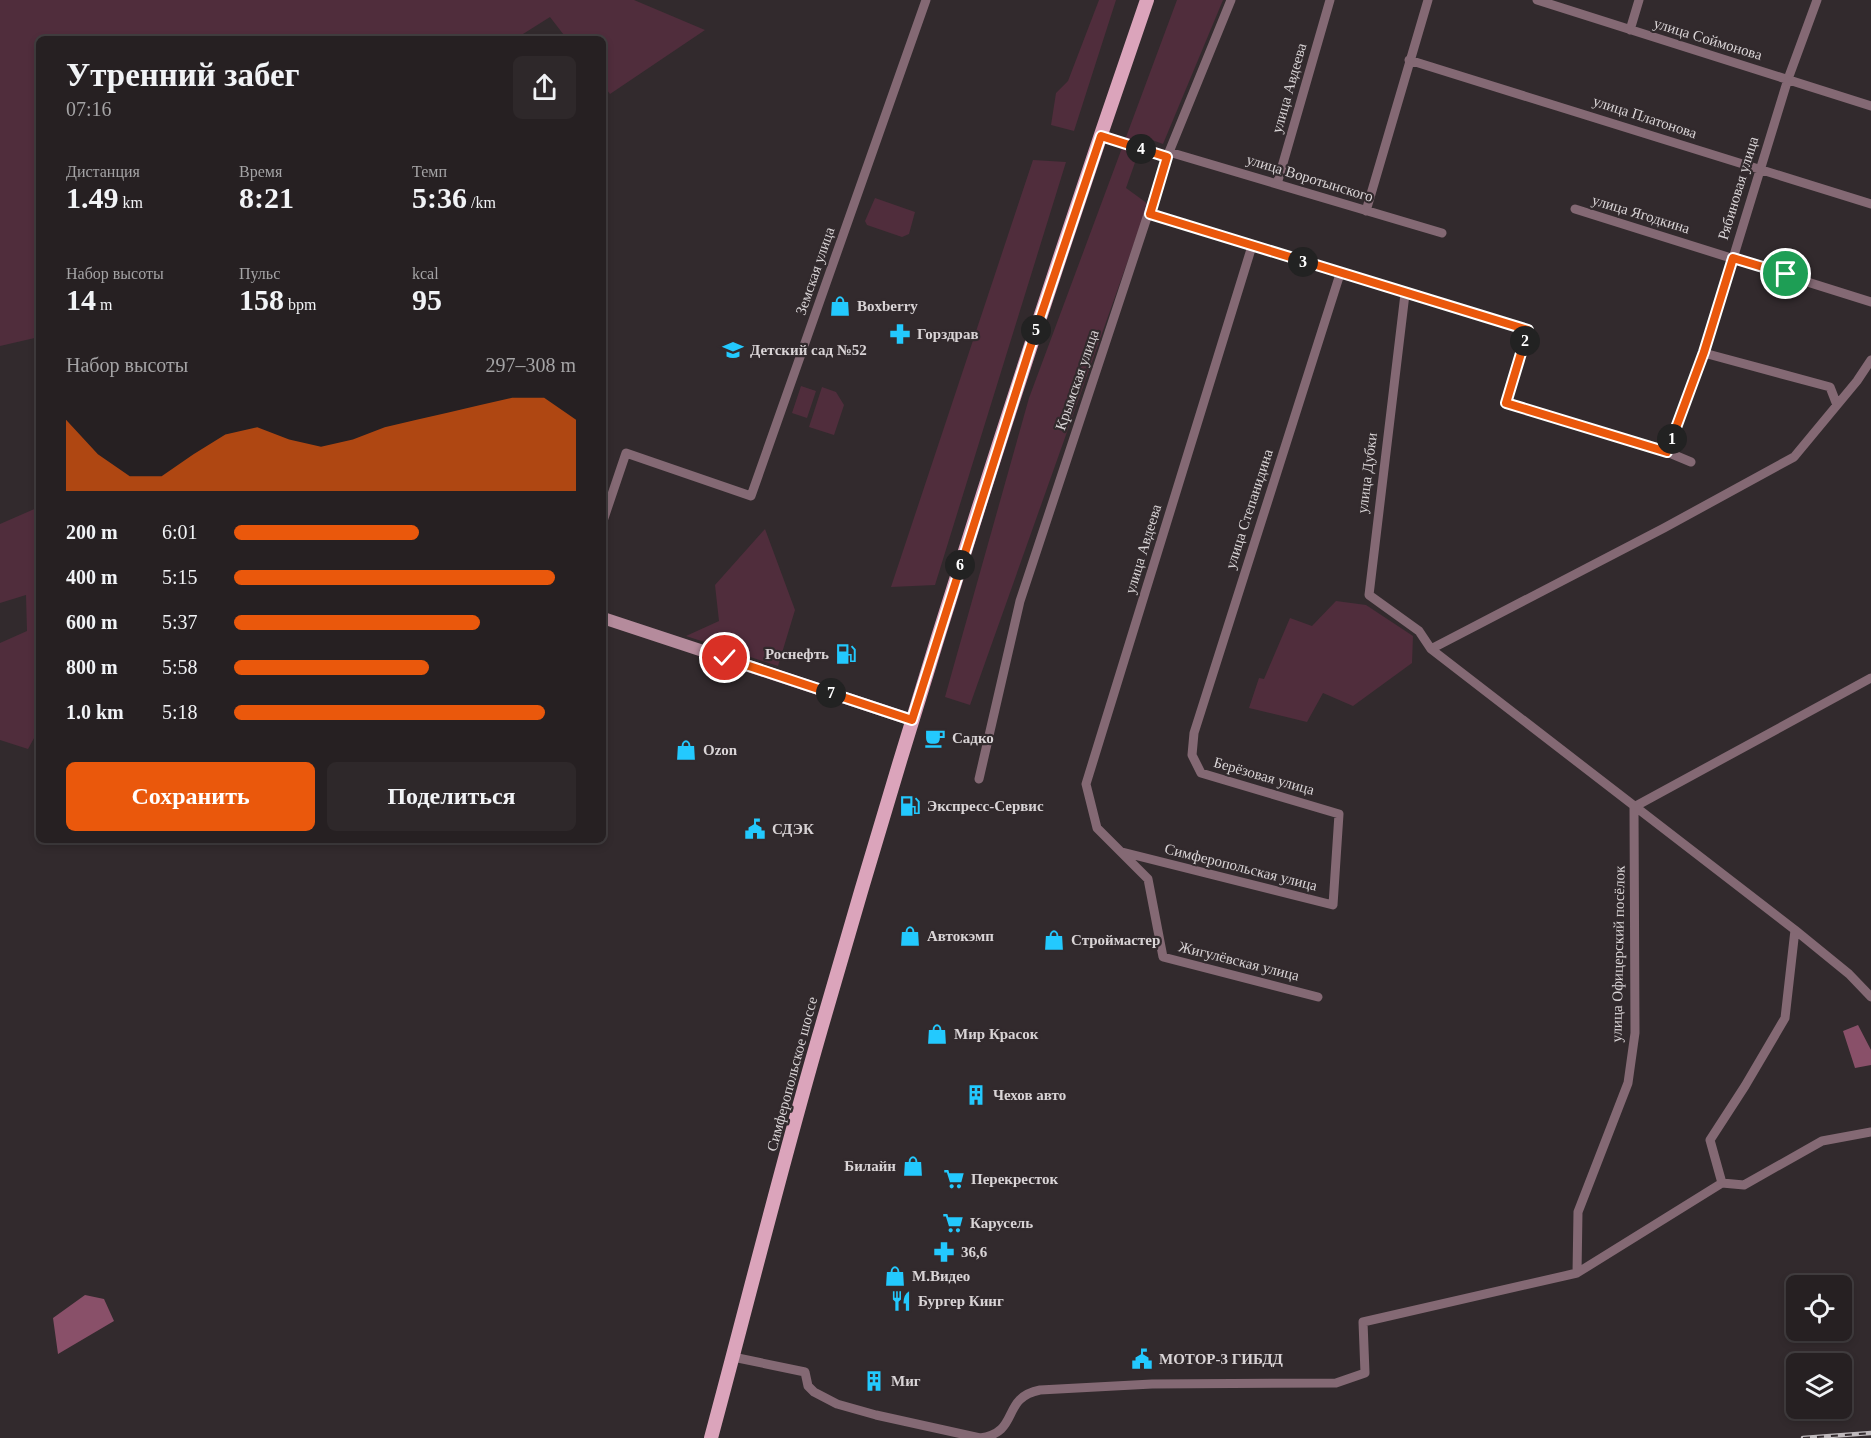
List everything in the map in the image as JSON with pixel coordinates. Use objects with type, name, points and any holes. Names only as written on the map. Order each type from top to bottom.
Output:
[{"type":"main road","name":"Симферопольское шоссе","points":[[711,1438],[823,1019],[912,720],[1029,351],[1147,0]]},
{"type":"street","name":"Земская улица","points":[[606,512],[627,453],[751,496],[926,0]]},
{"type":"street","name":"Крымская улица","points":[[979,779],[1020,601],[1168,155],[1231,0]]},
{"type":"street","name":"улица Авдеева","points":[[1277,184],[1330,0]]},
{"type":"street","points":[[1366,211],[1428,0]]},
{"type":"street","name":"улица Соймонова","points":[[1537,0],[1871,106]]},
{"type":"street","points":[[1630,30],[1639,0]]},
{"type":"street","name":"Рябиновая улица","points":[[1667,452],[1704,352],[1759,169],[1817,0]]},
{"type":"street","name":"улица Платонова","points":[[1409,60],[1871,204]]},
{"type":"street","name":"улица Воротынского","points":[[1101,136],[1277,184],[1442,233]]},
{"type":"street","name":"улица Ягодкина","points":[[1575,209],[1871,302]]},
{"type":"street","points":[[1150,214],[1528,330],[1506,403],[1667,452],[1691,462]]},
{"type":"street","name":"улица Авдеева","points":[[1122,852],[1097,828],[1086,784],[1252,246]]},
{"type":"street","name":"улица Степанидина","points":[[1192,755],[1194,733],[1340,274]]},
{"type":"street","name":"улица Дубки","points":[[1405,294],[1369,595],[1419,631],[1431,649]]},
{"type":"street","points":[[1704,352],[1830,387],[1838,405]]},
{"type":"street","points":[[1871,360],[1838,405],[1794,457],[1664,528],[1431,649],[1795,930],[1849,974],[1871,997]]},
{"type":"street","points":[[606,619],[912,720]]},
{"type":"street","points":[[1634,807],[1871,678]]},
{"type":"street","name":"Берёзовая улица","points":[[1192,755],[1201,773],[1340,814]]},
{"type":"street","name":"улица Офицерский посёлок","points":[[1577,1273],[1578,1212],[1628,1083],[1635,1033],[1634,807]]},
{"type":"street","name":"Симферопольская улица","points":[[1122,852],[1333,905],[1340,814]]},
{"type":"street","name":"Жигулёвская улица","points":[[1122,852],[1148,879],[1163,957],[1318,996]]},
{"type":"street","points":[[1722,1183],[1710,1140],[1785,1018],[1795,930]]},
{"type":"street","points":[[733,1357],[805,1372],[808,1386],[814,1392],[837,1404],[980,1438],[997,1434],[1007,1422],[1019,1400],[1031,1392],[1040,1390],[1152,1384],[1336,1383],[1365,1373],[1363,1322],[1577,1273],[1722,1183],[1744,1185],[1822,1141],[1871,1132]]},
{"type":"shaded area","points":[[0,0],[634,0],[705,30],[610,94],[606,89],[606,36],[565,36],[550,17],[520,36],[36,36],[36,338],[0,346]]},
{"type":"shaded area","points":[[1099,0],[1116,0],[1074,131],[1051,125],[1056,93],[1068,81]]},
{"type":"shaded area","points":[[1177,0],[1223,0],[1163,144],[1144,137],[1126,188],[1148,204],[970,705],[945,697],[1029,398]]},
{"type":"shaded area","points":[[1033,160],[1066,162],[935,585],[891,587]]},
{"type":"shaded area","points":[[875,198],[915,212],[909,234],[902,237],[867,225],[865,221]]},
{"type":"shaded area","points":[[801,386],[816,391],[807,418],[792,413]]},
{"type":"shaded area","points":[[822,387],[836,392],[844,405],[834,435],[809,427]]},
{"type":"shaded area","points":[[36,508],[36,734],[28,749],[0,740],[0,643],[27,631],[26,595],[0,603],[0,524]]},
{"type":"shaded area","points":[[765,529],[795,610],[778,666],[686,636],[719,621],[715,585]]},
{"type":"shaded area","points":[[1336,601],[1366,605],[1413,636],[1412,663],[1353,706],[1323,693],[1307,722],[1249,708],[1259,678],[1264,679],[1290,618],[1312,626]]},
{"type":"shaded area","points":[[1858,1025],[1871,1050],[1871,1065],[1855,1068],[1843,1031]]},
{"type":"shaded area","points":[[85,1295],[104,1299],[114,1321],[58,1354],[53,1318]]},
{"type":"railway","points":[[1803,1438],[1871,1433]]},
{"type":"place","name":"Boxberry","points":[[840,306]]},
{"type":"place","name":"Горздрав","points":[[900,334]]},
{"type":"place","name":"Детский сад №52","points":[[733,350]]},
{"type":"place","name":"Роснефть","points":[[846,654]]},
{"type":"place","name":"Садко","points":[[935,738]]},
{"type":"place","name":"Ozon","points":[[686,750]]},
{"type":"place","name":"Экспресс-Сервис","points":[[910,806]]},
{"type":"place","name":"СДЭК","points":[[755,829]]},
{"type":"place","name":"Автокэмп","points":[[910,936]]},
{"type":"place","name":"Строймастер","points":[[1054,940]]},
{"type":"place","name":"Мир Красок","points":[[937,1034]]},
{"type":"place","name":"Чехов авто","points":[[976,1095]]},
{"type":"place","name":"Билайн","points":[[913,1166]]},
{"type":"place","name":"Перекресток","points":[[954,1179]]},
{"type":"place","name":"Карусель","points":[[953,1223]]},
{"type":"place","name":"36,6","points":[[944,1252]]},
{"type":"place","name":"М.Видео","points":[[895,1276]]},
{"type":"place","name":"Бургер Кинг","points":[[901,1301]]},
{"type":"place","name":"МОТОР-3 ГИБДД","points":[[1142,1359]]},
{"type":"place","name":"Миг","points":[[874,1381]]},
{"type":"route","points":[[725,658],[912,720],[1029,351],[1101,136],[1167,157],[1150,214],[1528,330],[1506,403],[1667,452],[1704,352],[1733,258],[1786,274]]}]
